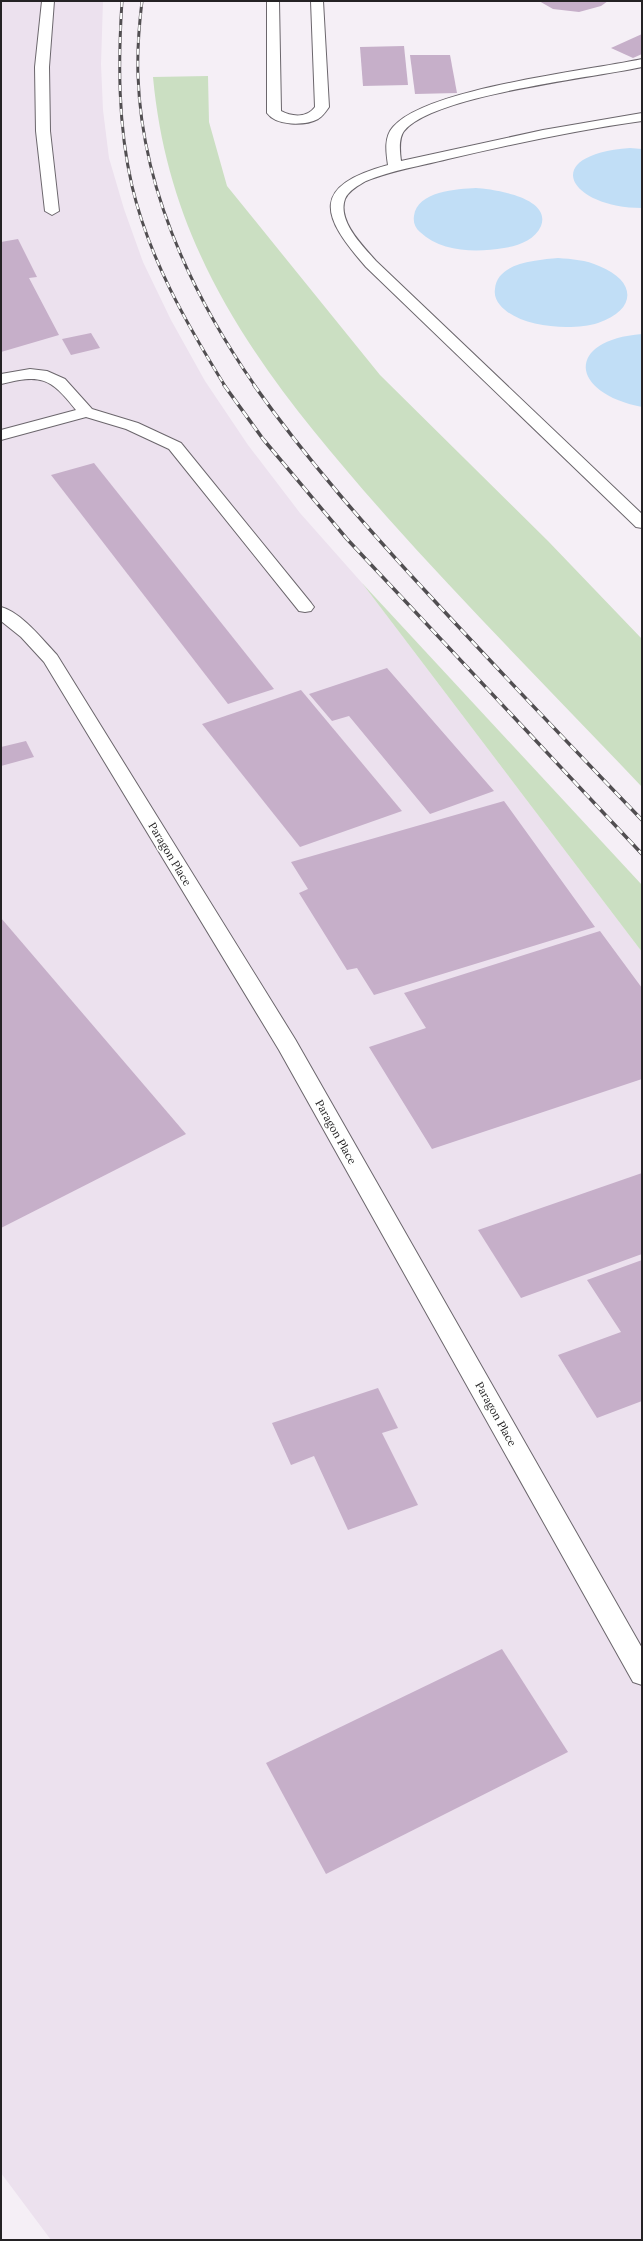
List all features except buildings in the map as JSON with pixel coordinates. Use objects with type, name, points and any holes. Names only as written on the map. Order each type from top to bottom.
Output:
[{"type":"lane","points":[[48,1],[42,67],[43,131],[52,211]]},
{"type":"lane","points":[[273,1],[274,113],[283,118],[297,119],[311,117],[320,112],[322,107],[317,1]]},
{"type":"lane","points":[[395,167],[393,148],[398,129],[423,111],[448,102],[480,94],[642,63]]},
{"type":"lane","points":[[642,117],[575,126],[395,167],[359,180],[341,195],[338,200],[337,212],[346,234],[371,264],[642,523]]},
{"type":"lane","points":[[1,379],[32,373],[50,375],[63,384],[86,412]]},
{"type":"lane","points":[[1,435],[86,412],[137,428],[174,446],[204,480],[305,607]]},
{"type":"lane","name":"Paragon Place","points":[[1,612],[27,633],[51,659],[279,1032],[642,1673]]},
{"type":"shaded area","points":[[1,1],[103,1],[101,64],[103,110],[109,158],[124,209],[143,262],[171,320],[205,381],[248,445],[300,513],[362,583],[642,952],[642,2240],[51,2240],[1,2173]]},
{"type":"green space","points":[[208,76],[209,122],[227,186],[380,375],[548,541],[642,639],[642,787],[481,619],[387,517],[303,418],[266,368],[232,316],[204,262],[180,205],[163,143],[153,77]]},
{"type":"green space","points":[[362,583],[642,885],[642,952]]},
{"type":"water","points":[[630,148],[642,149],[642,208],[617,206],[597,200],[582,191],[574,181],[574,170],[583,160],[601,153]]},
{"type":"water","points":[[476,188],[494,190],[519,196],[529,201],[538,208],[542,216],[541,226],[538,231],[526,242],[515,246],[493,250],[471,250],[438,244],[428,239],[417,229],[414,223],[414,216],[422,201],[439,193],[459,189]]},
{"type":"water","points":[[558,258],[589,262],[611,272],[620,279],[626,287],[627,295],[625,303],[620,311],[598,323],[574,327],[561,327],[546,326],[520,319],[509,313],[500,305],[497,301],[495,291],[497,280],[503,273],[520,264]]},
{"type":"water","points":[[642,334],[642,407],[618,400],[600,391],[590,379],[586,368],[589,356],[599,346],[617,338]]},
{"type":"railway","points":[[122,1],[120,94],[127,163],[139,213],[148,239],[170,289],[196,338],[225,386]]},
{"type":"railway","points":[[142,1],[139,29],[138,76],[142,118],[149,160],[160,200],[174,240],[191,278],[232,351],[255,386]]},
{"type":"railway","points":[[224,385],[263,439],[347,539],[642,854]]},
{"type":"railway","points":[[254,385],[295,440],[339,494],[384,545],[483,653],[642,820]]}]
